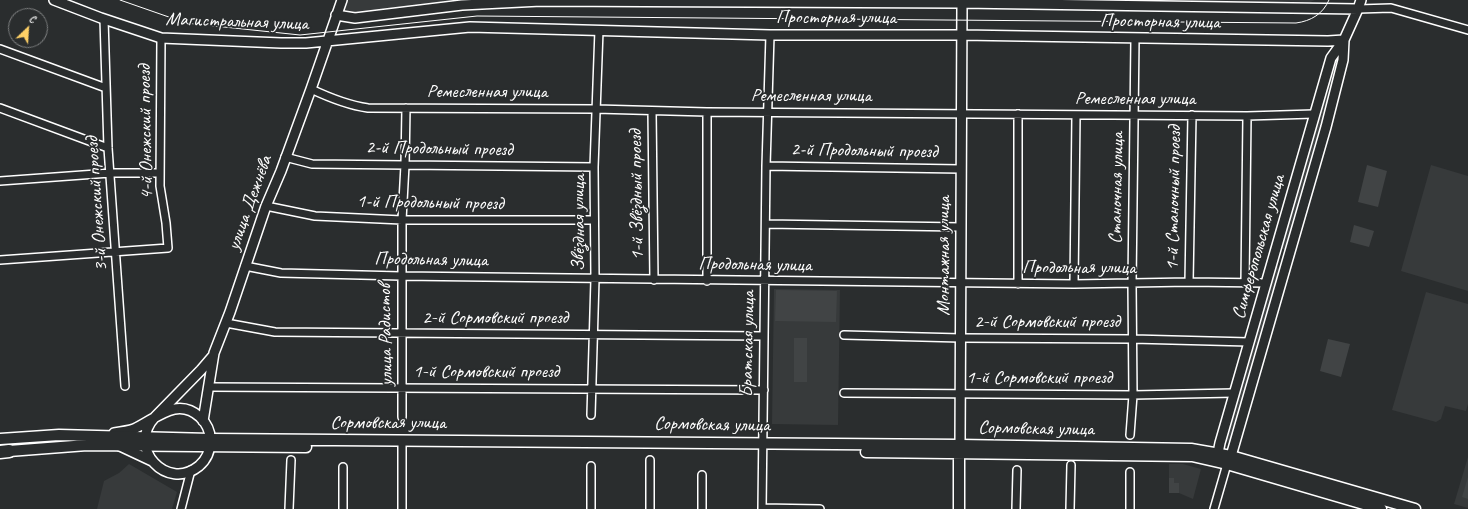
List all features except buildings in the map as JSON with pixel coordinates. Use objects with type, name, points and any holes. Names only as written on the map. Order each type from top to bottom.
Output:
[{"type":"main road","name":"Сормовская улица","points":[[0,439],[68,435],[145,442],[210,443],[959,449],[1191,449],[1218,453],[1229,460],[1381,509]]},
{"type":"main road","name":"Сормовская улица","points":[[5,452],[68,446],[118,445],[145,442]]},
{"type":"main road","name":"Сормовская улица","points":[[959,449],[1192,456],[1229,460],[1415,509]]},
{"type":"main road","name":"Монтажная улица","points":[[959,449],[959,509]]},
{"type":"street","name":"Магистральная улица","points":[[54,0],[160,38],[281,43],[306,43],[328,40]]},
{"type":"street","name":"улица Дежнёва","points":[[203,421],[214,353],[226,323],[266,206],[281,171],[342,0]]},
{"type":"street","name":"Просторная улица","points":[[336,15],[355,18],[462,5],[541,1],[1360,4]]},
{"type":"street","name":"Монтажная улица","points":[[959,449],[961,338],[962,3]]},
{"type":"street","points":[[1360,4],[1391,8],[1468,30]]},
{"type":"street","name":"Симферопольская улица","points":[[1218,453],[1331,58],[1344,40],[1360,4]]},
{"type":"street","name":"3-й Онежский проезд","points":[[104,19],[108,148],[125,386]]},
{"type":"street","name":"Просторная улица","points":[[328,40],[470,26],[770,35],[962,35],[1328,41],[1344,40]]},
{"type":"street","name":"Звёздная улица","points":[[591,414],[595,279],[594,167],[599,30]]},
{"type":"street","name":"Братская улица","points":[[762,508],[766,166],[770,35]]},
{"type":"street","name":"4-й Онежский проезд","points":[[116,253],[168,248],[160,186],[160,38]]},
{"type":"street","name":"Станочная улица","points":[[1130,435],[1133,395],[1132,284],[1135,38]]},
{"type":"street","name":"Симферопольская улица","points":[[1214,509],[1287,262],[1341,68],[1344,40]]},
{"type":"street","points":[[0,49],[106,88]]},
{"type":"street","name":"Ремесленная улица","points":[[311,89],[339,102],[352,106],[368,108],[596,109],[707,112],[1076,115],[1134,114],[1247,116],[1314,114]]},
{"type":"street","points":[[0,108],[108,148]]},
{"type":"street","name":"улица Радистов","points":[[402,417],[403,387],[401,276],[406,108]]},
{"type":"street","name":"1-й Звёздный проезд","points":[[652,110],[654,280]]},
{"type":"street","points":[[707,112],[707,281]]},
{"type":"street","points":[[1018,114],[1018,284]]},
{"type":"street","points":[[1074,284],[1076,115]]},
{"type":"street","name":"1-й Станочный проезд","points":[[1189,282],[1192,115]]},
{"type":"street","points":[[1246,283],[1247,116]]},
{"type":"street","name":"2-й Продольный проезд","points":[[285,157],[312,164],[594,167]]},
{"type":"street","name":"2-й Продольный проезд","points":[[766,166],[961,169]]},
{"type":"street","points":[[0,182],[110,173],[160,173]]},
{"type":"street","name":"1-й Продольный проезд","points":[[266,206],[315,216],[402,220],[594,220]]},
{"type":"street","points":[[766,224],[961,227]]},
{"type":"street","points":[[0,260],[116,253]]},
{"type":"street","points":[[1273,258],[1287,262]]},
{"type":"street","name":"Продольная улица","points":[[245,266],[281,273],[401,276],[1018,284],[1132,284],[1189,282],[1266,283]]},
{"type":"street","name":"2-й Сормовский проезд","points":[[226,323],[275,332],[764,336]]},
{"type":"street","name":"2-й Сормовский проезд","points":[[844,335],[961,338],[1133,338],[1249,342]]},
{"type":"street","points":[[152,460],[145,442],[148,427],[155,417],[201,370],[214,353]]},
{"type":"street","name":"1-й Сормовский проезд","points":[[208,387],[764,390]]},
{"type":"street","name":"1-й Сормовский проезд","points":[[844,393],[1133,395],[1234,393]]},
{"type":"street","points":[[89,436],[124,432],[134,429],[169,410],[182,409],[193,413],[203,421],[208,428],[210,443],[204,459],[197,467],[181,473],[171,473],[162,469],[152,460],[118,445]]},
{"type":"street","points":[[68,435],[68,446]]},
{"type":"street","points":[[402,444],[402,509]]},
{"type":"street","points":[[289,509],[291,460]]},
{"type":"street","points":[[650,460],[650,509]]},
{"type":"street","points":[[1070,509],[1071,465]]},
{"type":"street","points":[[591,466],[591,509]]},
{"type":"street","points":[[343,467],[343,509]]},
{"type":"street","points":[[181,509],[191,470]]},
{"type":"street","points":[[1016,509],[1017,470]]},
{"type":"street","points":[[1130,472],[1130,509]]},
{"type":"street","points":[[702,475],[702,509]]},
{"type":"street","points":[[762,508],[820,509]]},
{"type":"shaded area","points":[[348,0],[493,0],[357,12],[344,10]]},
{"type":"shaded area","points":[[1023,0],[1315,0],[1310,2]]},
{"type":"shaded area","points":[[1336,64],[1339,67],[1285,250],[1281,248],[1281,246],[1333,65]]},
{"type":"shaded area","points":[[1367,165],[1387,171],[1378,207],[1358,202]]},
{"type":"shaded area","points":[[1431,165],[1468,176],[1468,291],[1401,271]]},
{"type":"shaded area","points":[[1354,225],[1374,231],[1369,247],[1350,242]]},
{"type":"shaded area","points":[[1277,266],[1280,269],[1231,442],[1225,441],[1275,268]]},
{"type":"shaded area","points":[[774,289],[840,290],[838,425],[772,424]]},
{"type":"shaded area","points":[[776,290],[837,291],[836,322],[775,321]]},
{"type":"shaded area","points":[[1426,292],[1468,304],[1468,404],[1466,411],[1445,406],[1441,419],[1436,422],[1392,410]]},
{"type":"shaded area","points":[[794,338],[807,338],[807,382],[794,382]]},
{"type":"shaded area","points":[[1328,339],[1350,344],[1341,377],[1320,371]]},
{"type":"shaded area","points":[[1468,457],[1468,508],[1454,504]]},
{"type":"shaded area","points":[[129,464],[177,492],[172,509],[97,509],[104,481],[119,473]]},
{"type":"shaded area","points":[[1169,464],[1183,464],[1201,469],[1193,499],[1179,493],[1169,493]]},
{"type":"shaded area","points":[[1468,477],[1468,499],[1462,497]]},
{"type":"shaded area","points":[[1169,478],[1174,478],[1174,483],[1179,483],[1179,493],[1169,493]]},
{"type":"tram line","points":[[120,0],[186,23],[300,35],[477,16],[1296,23],[1307,21],[1316,16],[1320,13],[1329,0]]}]
